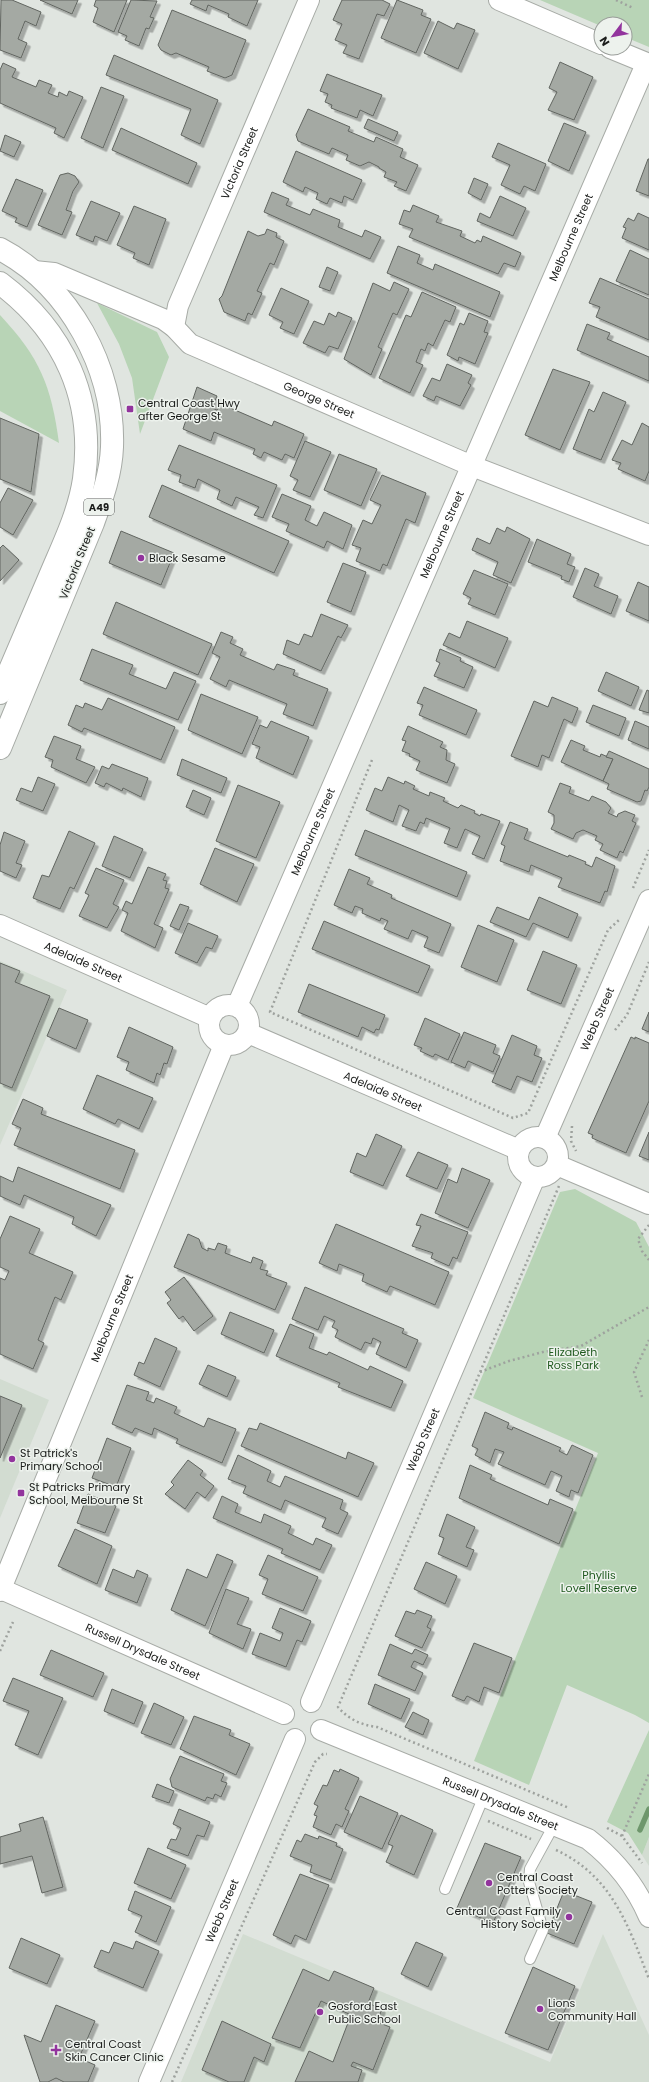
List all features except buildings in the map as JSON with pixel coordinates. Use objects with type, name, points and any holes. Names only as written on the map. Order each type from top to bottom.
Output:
[{"type":"highway","name":"George Street","points":[[0,249],[34,271]]},
{"type":"highway","name":"Victoria Street","points":[[0,748],[93,524],[107,486],[112,446],[109,405],[100,366],[81,329],[61,300],[34,271]]},
{"type":"highway","name":"Victoria Street","points":[[0,694],[65,540],[76,510],[84,480],[86,444],[83,410],[74,376],[58,343],[39,317],[7,289]]},
{"type":"street","name":"Victoria Street","points":[[174,327],[178,306],[309,0]]},
{"type":"street","points":[[499,0],[593,41]]},
{"type":"street","points":[[629,56],[648,64]]},
{"type":"street","name":"Melbourne Street","points":[[237,1006],[648,64]]},
{"type":"street","name":"George Street","points":[[34,271],[54,273],[163,319],[174,327],[190,344],[472,466],[649,535]]},
{"type":"street","name":"Webb Street","points":[[545,1138],[640,895]]},
{"type":"street","name":"Adelaide Street","points":[[0,925],[210,1018]]},
{"type":"street","points":[[224,1005],[237,1006],[247,1014],[250,1027],[245,1038],[236,1045],[224,1045],[213,1037],[209,1024],[210,1018],[218,1008],[224,1005]]},
{"type":"street","name":"Adelaide Street","points":[[248,1033],[519,1150]]},
{"type":"street","name":"Melbourne Street","points":[[1,1590],[224,1045]]},
{"type":"street","points":[[532,1137],[545,1138],[555,1146],[558,1152],[557,1165],[548,1175],[535,1177],[524,1172],[520,1167],[518,1156],[519,1150],[526,1140],[532,1137]]},
{"type":"street","points":[[557,1165],[649,1204]]},
{"type":"street","name":"Webb Street","points":[[311,1702],[535,1177]]},
{"type":"street","name":"Russell Drysdale Street","points":[[1,1590],[284,1714]]},
{"type":"street","points":[[304,1701],[311,1702],[316,1706],[322,1717],[321,1730],[313,1738],[301,1741],[295,1740],[283,1726],[284,1714],[292,1704],[304,1701]]},
{"type":"street","name":"Russell Drysdale Street","points":[[321,1730],[588,1839],[621,1869],[649,1917]]},
{"type":"street","name":"Webb Street","points":[[149,2082],[295,1740]]},
{"type":"lane","points":[[445,1889],[484,1796]]},
{"type":"lane","points":[[530,1959],[543,1930],[530,1882],[530,1869],[554,1825]]},
{"type":"path","points":[[616,0],[633,8]]},
{"type":"path","points":[[372,760],[270,1012],[513,1118],[528,1113],[608,930],[621,918]]},
{"type":"path","points":[[640,895],[649,850]]},
{"type":"path","points":[[614,1031],[627,1015],[649,962]]},
{"type":"path","points":[[573,1122],[571,1141],[579,1157]]},
{"type":"path","points":[[565,1187],[559,1186],[552,1199],[338,1707],[346,1716],[357,1722],[377,1727],[573,1810]]},
{"type":"path","points":[[649,1225],[638,1239],[642,1251],[649,1260]]},
{"type":"path","points":[[480,1372],[508,1361],[543,1352],[581,1346],[649,1307]]},
{"type":"path","points":[[642,1397],[634,1372],[649,1340]]},
{"type":"path","points":[[0,1651],[13,1622]]},
{"type":"path","points":[[172,2082],[315,1762],[323,1754],[329,1754]]},
{"type":"path","points":[[622,1836],[649,1774]]},
{"type":"path","points":[[476,1816],[570,1857],[592,1873],[624,1916],[649,1979]]},
{"type":"path","points":[[604,1826],[622,1836],[644,1867]]},
{"type":"shaded area","points":[[0,961],[67,990],[0,1145]]},
{"type":"shaded area","name":"St Patrick's Primary School","points":[[0,1379],[49,1400],[0,1518]]},
{"type":"shaded area","points":[[649,1837],[649,1866],[642,1855]]},
{"type":"shaded area","name":"Gosford East Public School","points":[[243,1934],[550,2062],[603,1934],[649,2035],[649,2082],[181,2082]]},
{"type":"green space","points":[[540,0],[649,0],[649,47],[633,40],[633,16],[593,16],[593,23]]},
{"type":"green space","points":[[97,303],[157,332],[169,357],[140,434],[132,378],[119,344]]},
{"type":"green space","points":[[0,315],[25,345],[42,373],[52,405],[59,443],[0,411]]},
{"type":"green space","points":[[575,1189],[636,1222],[649,1247],[649,1723],[635,1715],[567,1685],[529,1785],[474,1761],[598,1453],[473,1398],[560,1192]]},
{"type":"green space","points":[[649,1730],[649,1837],[642,1855],[628,1833],[607,1822]]},
{"type":"waterway","points":[[640,1830],[649,1809]]},
{"type":"place","name":"Central Coast Hwy after George St","points":[[130,409]]},
{"type":"place","name":"Black Sesame","points":[[141,558]]},
{"type":"place","name":"St Patrick's Primary School","points":[[12,1459]]},
{"type":"place","name":"St Patricks Primary School, Melbourne St","points":[[21,1493]]},
{"type":"place","name":"Central Coast Potters Society","points":[[489,1883]]},
{"type":"place","name":"Central Coast Family History Society","points":[[569,1917]]},
{"type":"place","name":"Lions Community Hall","points":[[540,2009]]},
{"type":"place","name":"Gosford East Public School","points":[[320,2012]]},
{"type":"place","name":"Central Coast Skin Cancer Clinic","points":[[56,2050]]},
{"type":"park label","name":"Elizabeth Ross Park","points":[[573,1358]]},
{"type":"park label","name":"Phyllis Lovell Reserve","points":[[599,1581]]}]
